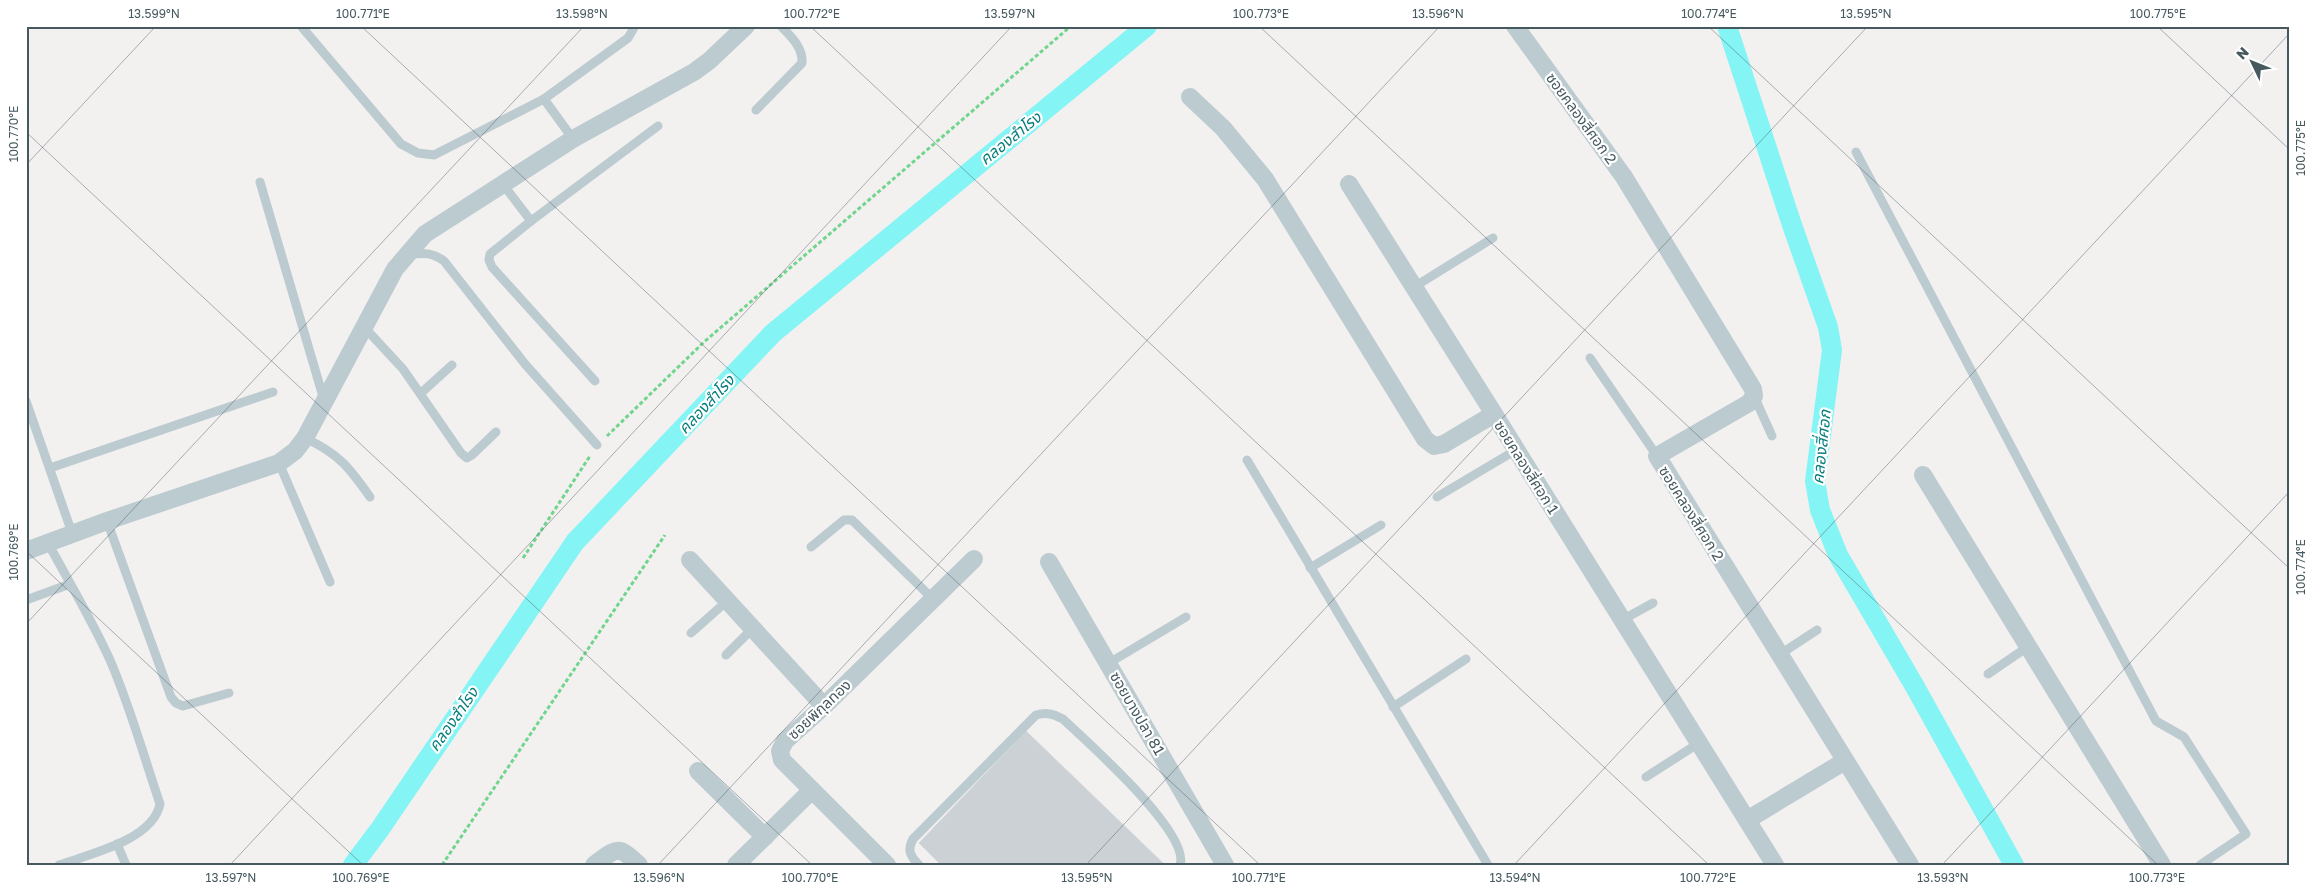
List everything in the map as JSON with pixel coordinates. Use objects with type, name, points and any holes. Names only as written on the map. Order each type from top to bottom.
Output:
[{"type":"street","points":[[26,551],[107,521],[279,463],[295,451],[305,438],[395,269],[425,234],[573,139],[694,72],[709,61],[746,26]]},
{"type":"street","name":"ซอยคลองสี่ศอก 2","points":[[1515,26],[1624,177],[1753,389],[1754,396],[1749,403],[1657,456],[1910,865]]},
{"type":"street","name":"ซอยคลองสี่ศอก 1","points":[[1190,97],[1230,135],[1265,179],[1425,439],[1434,446],[1444,444],[1494,414],[1775,865]]},
{"type":"street","points":[[1349,184],[1494,414]]},
{"type":"street","points":[[1923,475],[2162,865]]},
{"type":"street","points":[[690,560],[824,706]]},
{"type":"street","name":"ซอยพิกุลทอง","points":[[887,865],[782,760],[780,751],[785,741],[824,706],[974,560]]},
{"type":"street","name":"ซอยบางปลา 81","points":[[1049,562],[1225,865]]},
{"type":"street","points":[[1747,820],[1845,761]]},
{"type":"street","points":[[698,771],[765,837]]},
{"type":"street","points":[[736,865],[812,790]]},
{"type":"street","points":[[594,865],[613,851],[619,850],[624,851],[639,865]]},
{"type":"lane","points":[[301,26],[401,144],[418,153],[434,155],[544,100],[628,38],[636,26]]},
{"type":"lane","points":[[756,110],[802,63],[802,54],[798,45],[781,26]]},
{"type":"lane","points":[[544,100],[573,139]]},
{"type":"lane","points":[[595,381],[492,267],[489,260],[490,254],[658,126]]},
{"type":"lane","points":[[1856,152],[2156,721],[2184,738],[2246,834],[2200,865]]},
{"type":"lane","points":[[260,182],[324,402]]},
{"type":"lane","points":[[502,183],[531,221]]},
{"type":"lane","points":[[1414,287],[1493,238]]},
{"type":"lane","points":[[406,254],[427,252],[436,255],[444,261],[525,364],[597,445]]},
{"type":"lane","points":[[365,328],[388,351],[420,392],[461,453],[467,458],[496,432]]},
{"type":"lane","points":[[1590,358],[1657,456]]},
{"type":"lane","points":[[420,392],[452,366]]},
{"type":"lane","points":[[50,468],[273,392]]},
{"type":"lane","points":[[1754,396],[1772,436]]},
{"type":"lane","points":[[26,401],[72,534]]},
{"type":"lane","points":[[305,438],[329,450],[356,478],[370,497]]},
{"type":"lane","points":[[1437,497],[1516,450]]},
{"type":"lane","points":[[1247,460],[1488,865]]},
{"type":"lane","points":[[279,463],[330,582]]},
{"type":"lane","points":[[811,547],[844,520],[852,520],[933,599]]},
{"type":"lane","points":[[107,521],[171,697],[176,703],[183,706],[229,693]]},
{"type":"lane","points":[[1310,568],[1382,525]]},
{"type":"lane","points":[[48,543],[86,609],[111,662],[160,804],[158,814],[153,822],[142,831],[117,844],[59,865]]},
{"type":"lane","points":[[26,600],[70,584]]},
{"type":"lane","points":[[691,633],[727,601]]},
{"type":"lane","points":[[1622,620],[1653,603]]},
{"type":"lane","points":[[1109,663],[1186,617]]},
{"type":"lane","points":[[726,654],[752,629]]},
{"type":"lane","points":[[1779,655],[1817,630]]},
{"type":"lane","points":[[1988,674],[2029,646]]},
{"type":"lane","points":[[1393,707],[1466,659]]},
{"type":"lane","points":[[919,865],[910,854],[909,846],[913,839],[1036,715],[1052,713],[1064,719],[1152,807],[1168,827],[1180,848],[1182,860],[1180,865]]},
{"type":"lane","points":[[1646,778],[1699,742]]},
{"type":"lane","points":[[117,844],[126,865]]},
{"type":"path","points":[[523,558],[597,445],[704,342],[1071,26]]},
{"type":"path","points":[[442,865],[665,535]]},
{"type":"building","points":[[1026,731],[1165,865],[941,865],[919,843]]},
{"type":"waterway","name":"คลองสำโรง","points":[[353,865],[380,829],[575,542],[773,333],[1147,26]]},
{"type":"waterway","name":"คลองสี่ศอก","points":[[1727,26],[1792,225],[1828,327],[1832,350],[1815,481],[1820,510],[1838,555],[1914,685],[2014,865]]}]
